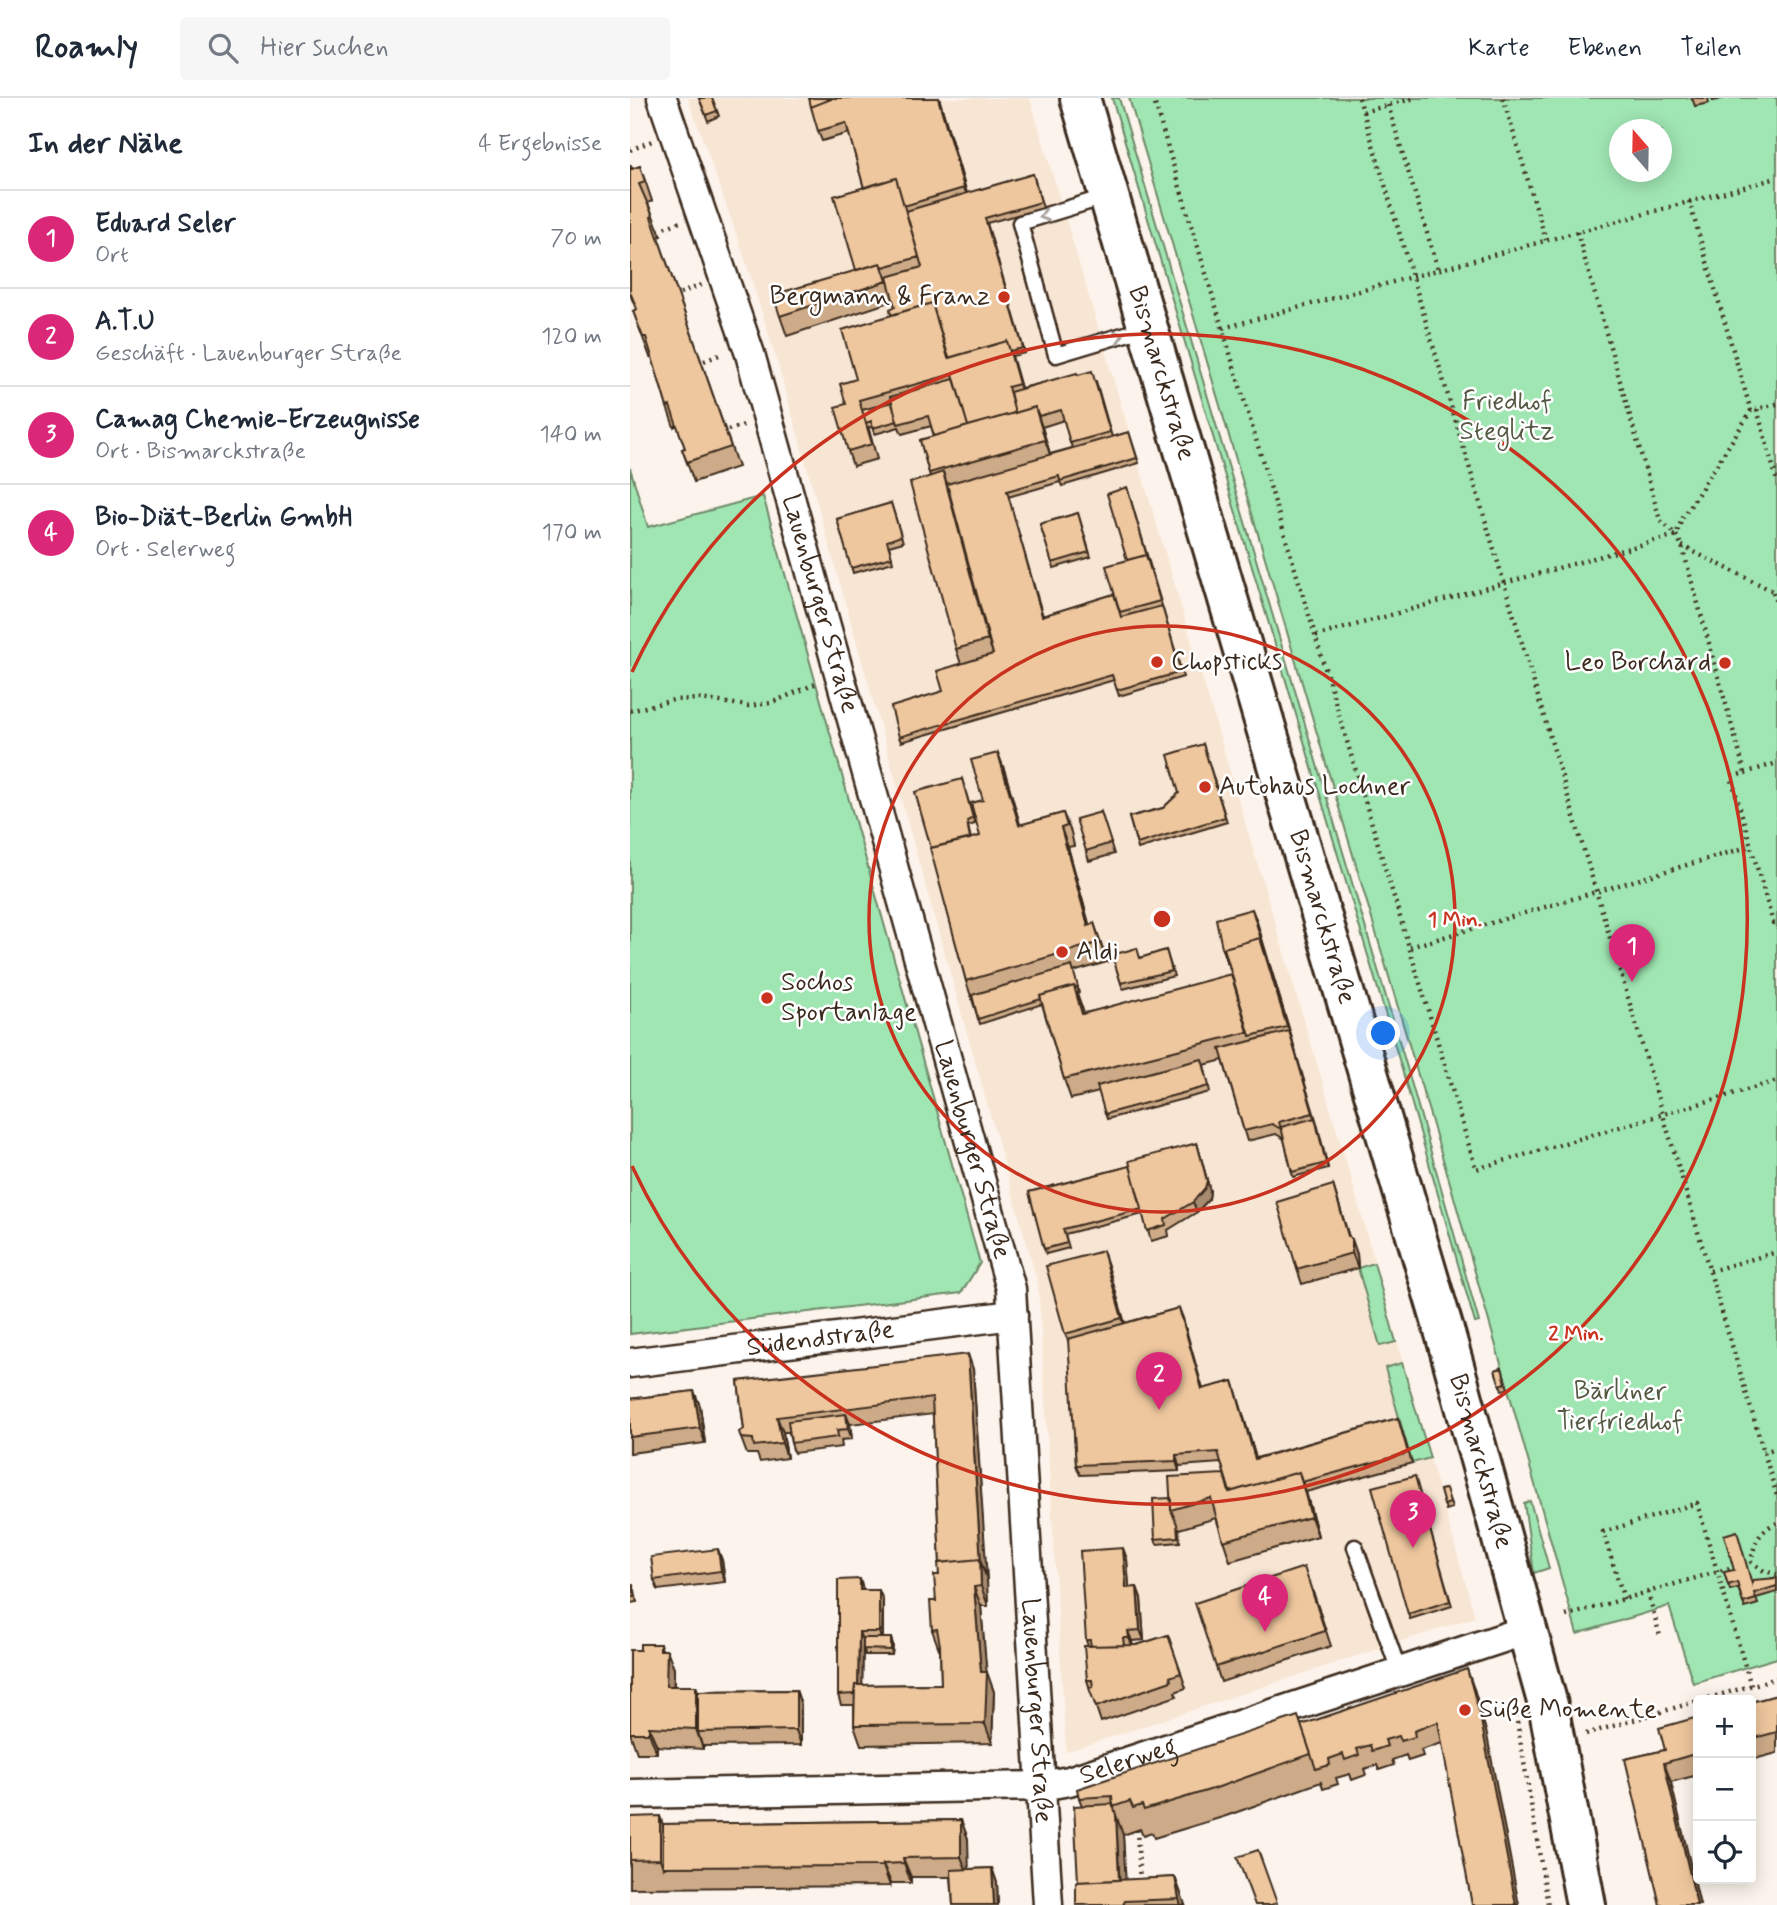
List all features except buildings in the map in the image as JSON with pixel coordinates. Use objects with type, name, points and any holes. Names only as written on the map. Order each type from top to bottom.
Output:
[{"type":"street","name":"Lauenburger Straße","points":[[662,98],[750,354],[1007,1275],[1013,1315],[1048,1905]]},
{"type":"street","name":"Bismarckstraße","points":[[1080,98],[1393,1150],[1555,1739],[1586,1905]]},
{"type":"street","name":"Südendstraße","points":[[630,1363],[1013,1315]]},
{"type":"street","name":"Selerweg","points":[[630,1794],[1041,1786],[1069,1781],[1527,1630]]},
{"type":"lane","points":[[1109,196],[1020,223],[1056,355],[1148,327]]},
{"type":"lane","points":[[1355,1547],[1398,1671]]},
{"type":"path","points":[[1153,98],[1476,1168],[1777,1081]]},
{"type":"path","points":[[1359,98],[1777,1496]]},
{"type":"path","points":[[1363,112],[1415,98]]},
{"type":"path","points":[[1503,98],[1546,240]]},
{"type":"path","points":[[1388,105],[1438,269]]},
{"type":"path","points":[[630,150],[652,141]]},
{"type":"path","points":[[1223,328],[1777,178]]},
{"type":"path","points":[[1689,201],[1777,481]]},
{"type":"path","points":[[658,230],[680,222]]},
{"type":"path","points":[[1577,232],[1660,520],[1676,535],[1682,546],[1745,773]]},
{"type":"path","points":[[680,293],[702,285]]},
{"type":"path","points":[[704,360],[724,353]]},
{"type":"path","points":[[1676,535],[1682,519],[1754,410],[1777,404]]},
{"type":"path","points":[[728,430],[746,424]]},
{"type":"path","points":[[1316,636],[1676,535]]},
{"type":"path","points":[[1682,546],[1775,592],[1777,606]]},
{"type":"path","points":[[630,711],[673,700],[700,699],[748,706],[771,703],[815,684]]},
{"type":"path","points":[[1777,764],[1731,778],[1773,923],[1777,922]]},
{"type":"path","points":[[1410,947],[1751,846]]},
{"type":"path","points":[[1710,1271],[1777,1252]]},
{"type":"path","points":[[1763,1452],[1777,1448]]},
{"type":"path","points":[[1624,1599],[1603,1532],[1697,1503],[1751,1686]]},
{"type":"path","points":[[1777,1523],[1768,1527],[1754,1544],[1749,1563],[1777,1574]]},
{"type":"path","points":[[1566,1616],[1733,1567]]},
{"type":"path","points":[[1648,1592],[1660,1636]]},
{"type":"path","points":[[1720,1695],[1777,1678]]},
{"type":"path","points":[[1586,1734],[1693,1703]]},
{"type":"path","points":[[1517,1707],[1516,1724],[1548,1905]]},
{"type":"path","points":[[1137,1830],[1141,1891]]},
{"type":"shaded area","points":[[688,98],[1030,98],[1351,1178],[1475,1617],[1066,1752],[1038,1284],[778,365],[744,256]]},
{"type":"green space","points":[[1112,98],[1119,98],[1408,1071],[1479,1322],[1475,1323]]},
{"type":"green space","name":"Friedhof Steglitz","points":[[1129,98],[1777,98],[1777,1658],[1693,1683],[1669,1606],[1577,1634],[1450,1183]]},
{"type":"green space","name":"Sochos Sportanlage","points":[[630,468],[648,527],[763,496],[980,1263],[961,1293],[630,1334]]},
{"type":"green space","points":[[1374,1263],[1396,1342],[1380,1346],[1358,1268]]},
{"type":"green space","points":[[1402,1363],[1430,1458],[1412,1463],[1385,1368]]},
{"type":"green space","points":[[1530,1501],[1549,1568],[1534,1573],[1524,1503]]},
{"type":"place","name":"Bergmann & Franz","points":[[1004,297]]},
{"type":"place","name":"Chopsticks","points":[[1157,662]]},
{"type":"place","name":"Leo Borchard","points":[[1725,663]]},
{"type":"place","name":"Autohaus Lochner","points":[[1205,787]]},
{"type":"place","name":"Aldi","points":[[1062,952]]},
{"type":"place","name":"Eduard Seler","points":[[1632,982]]},
{"type":"place","name":"Sochos Sportanlage","points":[[767,998]]},
{"type":"place","name":"A.T.U","points":[[1159,1410]]},
{"type":"place","name":"Camag Chemie-Erzeugnisse","points":[[1413,1548]]},
{"type":"place","name":"Bio-Diät-Berlin GmbH","points":[[1265,1632]]},
{"type":"place","name":"Süße Momente","points":[[1465,1710]]},
{"type":"park label","name":"Bärliner Tierfriedhof","points":[[1620,1407]]}]
